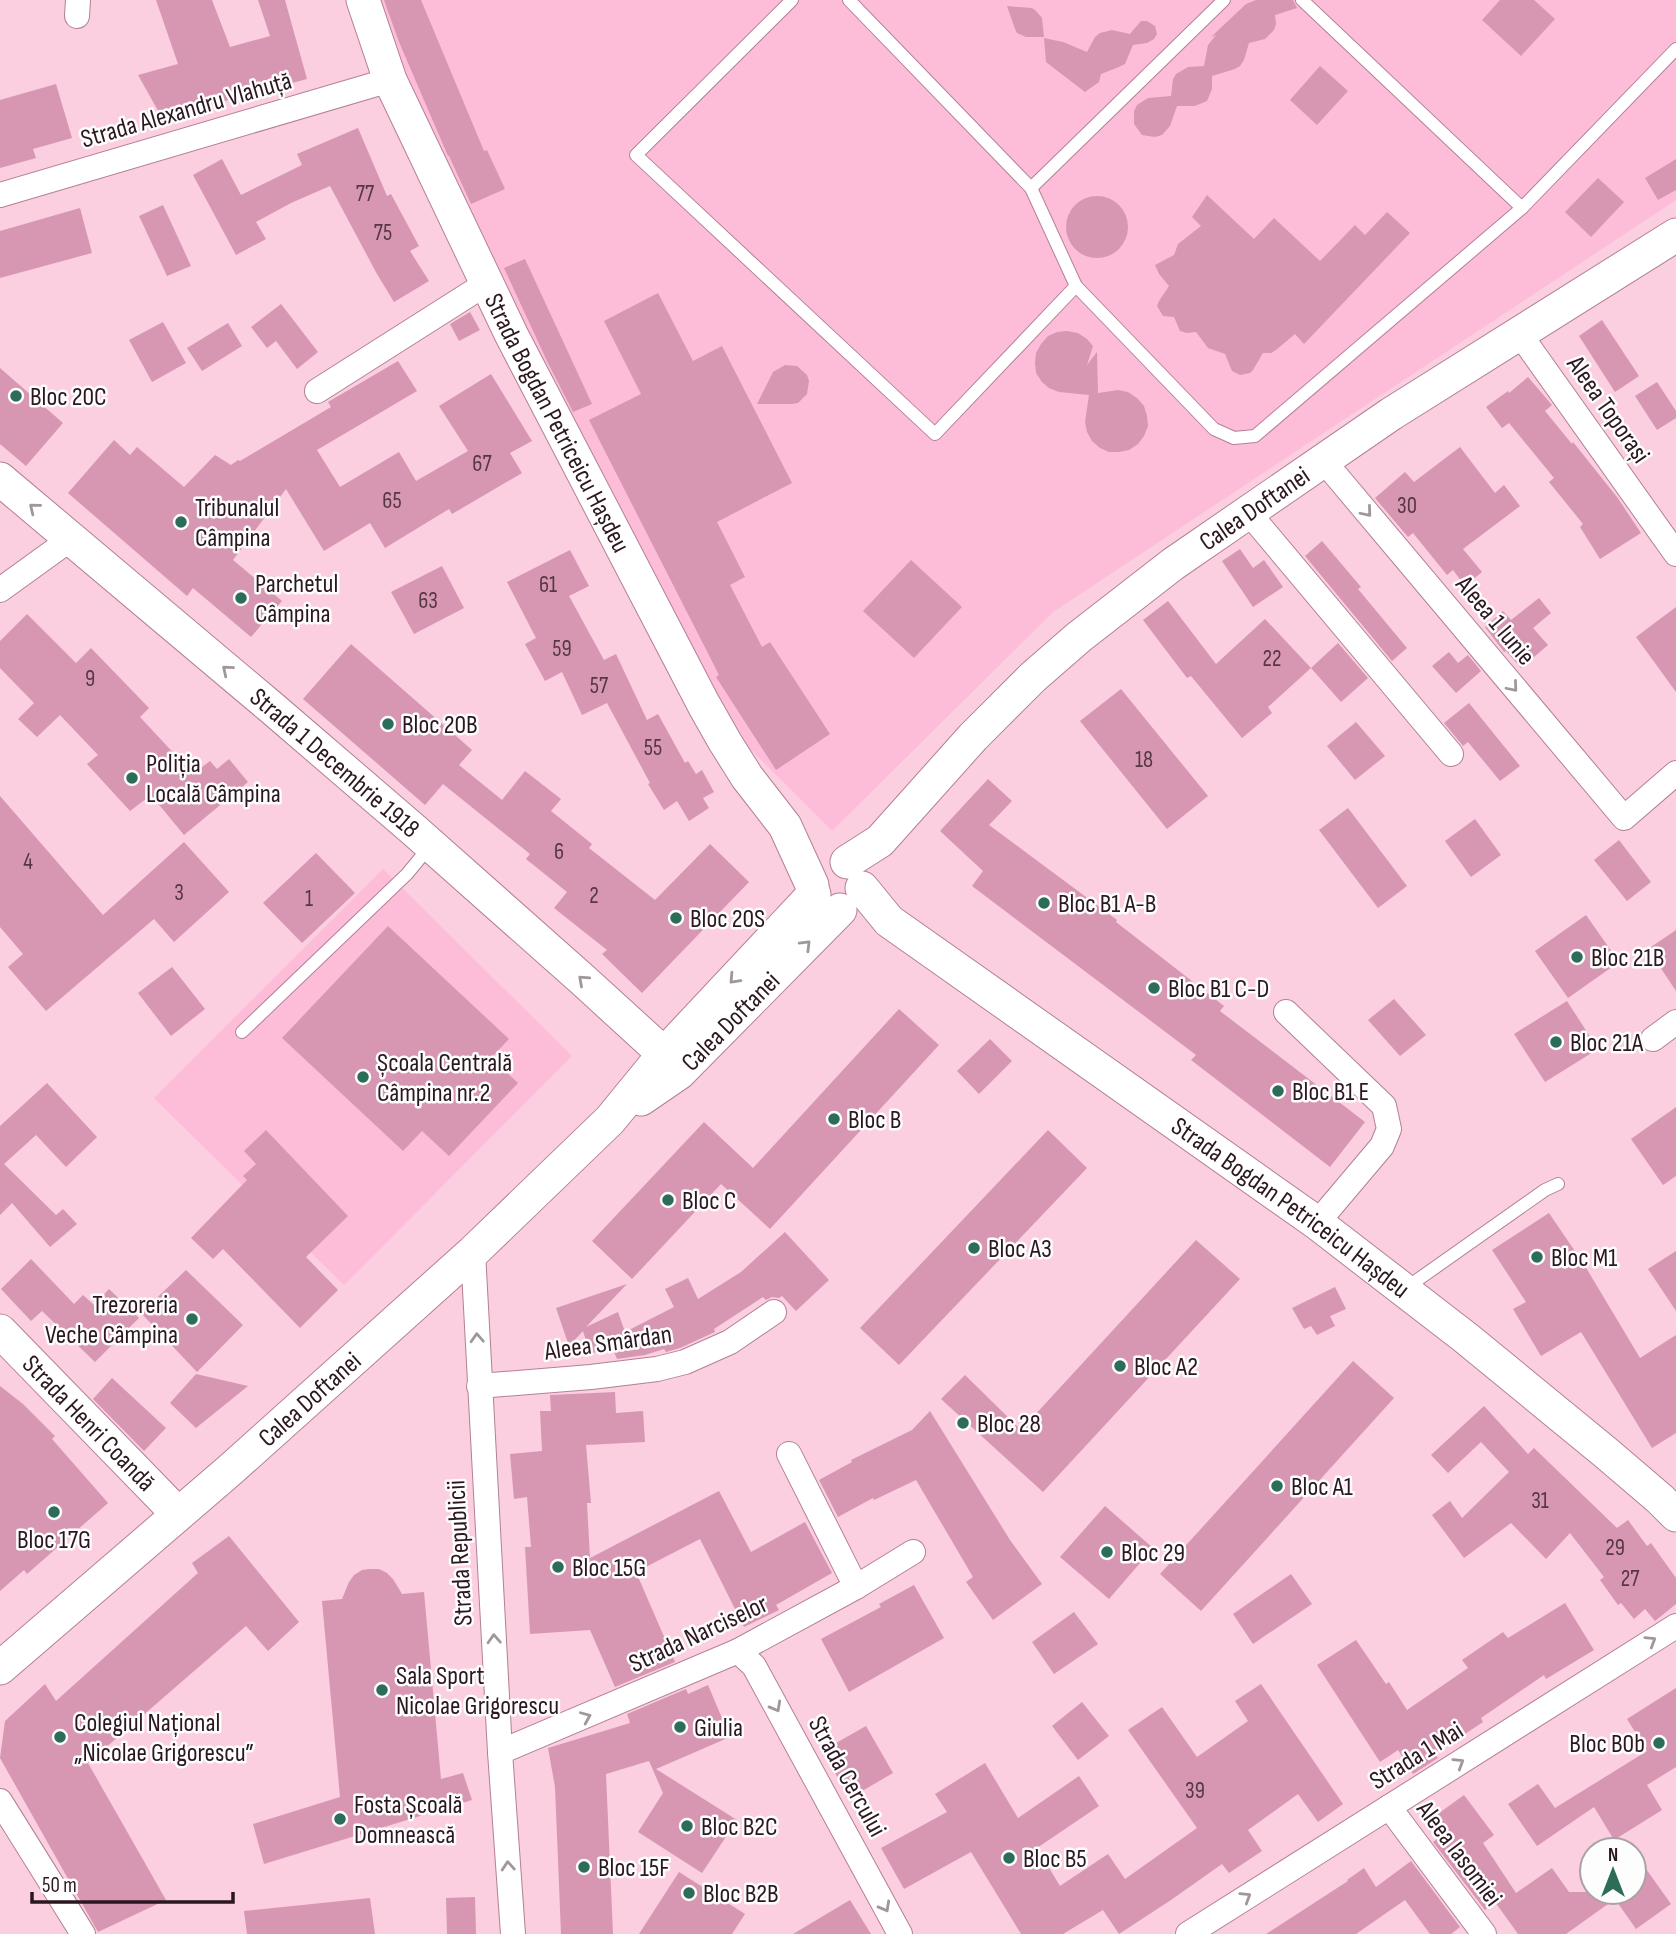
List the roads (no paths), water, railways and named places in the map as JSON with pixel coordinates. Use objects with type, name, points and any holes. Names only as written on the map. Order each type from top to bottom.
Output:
[{"type":"street","name":"Strada Bogdan Petriceicu Hașdeu","points":[[363,0],[390,80],[518,346],[725,742],[747,777],[785,827],[841,886],[1317,1223],[1671,1501]]},
{"type":"street","name":"Strada Alexandru Vlahuță","points":[[0,195],[390,80]]},
{"type":"street","name":"Calea Doftanei","points":[[610,1120],[679,1073],[973,737],[1033,677],[1079,637],[1152,580],[1391,414],[1676,235]]},
{"type":"street","points":[[317,391],[487,283]]},
{"type":"street","name":"Aleea Toporași","points":[[1519,333],[1676,554]]},
{"type":"street","name":"Aleea 1 Iunie","points":[[1323,460],[1623,818],[1676,773]]},
{"type":"street","name":"Strada 1 Decembrie 1918","points":[[0,479],[272,708],[664,1054]]},
{"type":"street","points":[[1248,512],[1451,754]]},
{"type":"street","points":[[0,590],[72,538]]},
{"type":"street","name":"Calea Doftanei","points":[[0,1668],[230,1470],[473,1252],[610,1120],[664,1054],[841,886]]},
{"type":"street","points":[[1286,1012],[1384,1106],[1389,1129],[1382,1146],[1317,1223]]},
{"type":"street","points":[[1653,1039],[1676,1022]]},
{"type":"street","name":"Strada Republicii","points":[[473,1252],[500,1752],[513,1934]]},
{"type":"street","name":"Aleea Smârdan","points":[[479,1386],[591,1377],[657,1369],[685,1362],[730,1342],[774,1312]]},
{"type":"street","name":"Strada Henri Coandă","points":[[0,1331],[178,1514]]},
{"type":"street","points":[[789,1454],[856,1587]]},
{"type":"street","name":"Strada Narciselor","points":[[500,1752],[738,1651],[856,1587],[913,1552]]},
{"type":"street","name":"Strada 1 Mai","points":[[1188,1934],[1676,1626]]},
{"type":"street","name":"Strada Cercului","points":[[738,1651],[754,1666],[900,1934]]},
{"type":"street","points":[[0,1801],[83,1934]]},
{"type":"street","name":"Aleea Iasomiei","points":[[1389,1807],[1483,1934]]},
{"type":"lane","points":[[792,0],[636,155],[935,433],[1076,286]]},
{"type":"lane","points":[[849,0],[1031,188],[1076,286],[1214,429],[1234,438],[1255,436],[1522,208],[1676,49]]},
{"type":"lane","points":[[1031,188],[1224,0]]},
{"type":"lane","points":[[1302,0],[1522,208]]},
{"type":"lane","points":[[243,1032],[407,874],[430,846]]},
{"type":"lane","points":[[1404,1289],[1545,1190],[1558,1184]]},
{"type":"place","name":"Bloc 20C","points":[[16,396]]},
{"type":"place","name":"Tribunalul Câmpina","points":[[181,522]]},
{"type":"place","name":"Parchetul Câmpina","points":[[241,598]]},
{"type":"place","name":"Bloc 20B","points":[[388,724]]},
{"type":"place","name":"Poliția Locală Câmpina","points":[[132,778]]},
{"type":"place","name":"Bloc B1 A-B","points":[[1044,903]]},
{"type":"place","name":"Bloc 20S","points":[[676,918]]},
{"type":"place","name":"Bloc 21B","points":[[1577,957]]},
{"type":"place","name":"Bloc B1 C-D","points":[[1154,988]]},
{"type":"place","name":"Bloc 21A","points":[[1556,1042]]},
{"type":"place","name":"Școala Centrală Câmpina nr.2","points":[[363,1077]]},
{"type":"place","name":"Bloc B1 E","points":[[1278,1091]]},
{"type":"place","name":"Bloc B","points":[[834,1119]]},
{"type":"place","name":"Bloc C","points":[[668,1200]]},
{"type":"place","name":"Bloc A3","points":[[974,1248]]},
{"type":"place","name":"Bloc M1","points":[[1537,1257]]},
{"type":"place","name":"Trezoreria Veche Câmpina","points":[[192,1319]]},
{"type":"place","name":"Bloc A2","points":[[1120,1366]]},
{"type":"place","name":"Bloc 28","points":[[963,1423]]},
{"type":"place","name":"Bloc A1","points":[[1277,1486]]},
{"type":"place","name":"Bloc 17G","points":[[54,1512]]},
{"type":"place","name":"Bloc 29","points":[[1107,1552]]},
{"type":"place","name":"Bloc 15G","points":[[558,1567]]},
{"type":"place","name":"Sala Sport Nicolae Grigorescu","points":[[382,1690]]},
{"type":"place","name":"Giulia","points":[[680,1727]]},
{"type":"place","name":"Colegiul Național „Nicolae Grigorescu”","points":[[60,1737]]},
{"type":"place","name":"Bloc B0b","points":[[1659,1743]]},
{"type":"place","name":"Fosta Școală Domnească","points":[[340,1819]]},
{"type":"place","name":"Bloc B2C","points":[[687,1826]]},
{"type":"place","name":"Bloc B5","points":[[1009,1858]]},
{"type":"place","name":"Bloc 15F","points":[[584,1867]]},
{"type":"place","name":"Bloc B2B","points":[[689,1893]]}]
